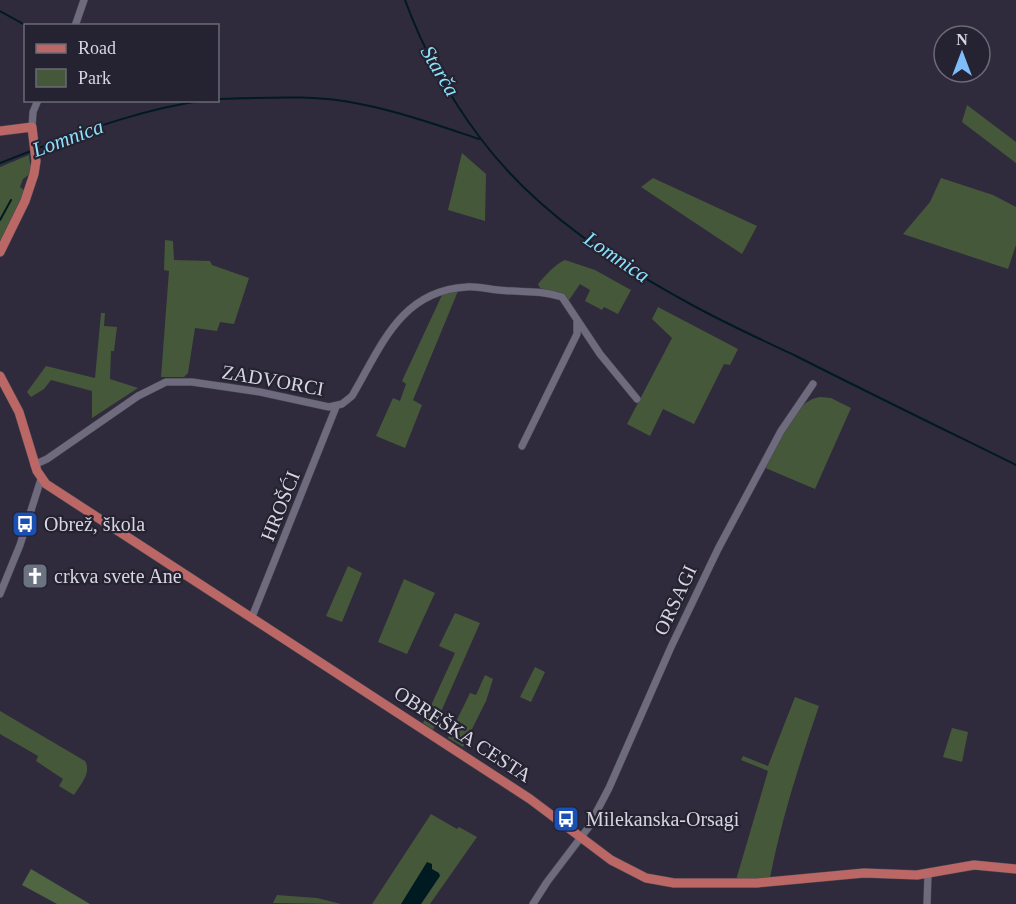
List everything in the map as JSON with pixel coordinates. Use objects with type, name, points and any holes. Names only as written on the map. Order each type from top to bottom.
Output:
[{"type":"main road","points":[[0,131],[32,126],[36,161],[32,184],[0,252]]},
{"type":"main road","points":[[0,376],[19,412],[34,465],[41,479]]},
{"type":"main road","name":"OBREŠKA CESTA","points":[[41,479],[530,799],[624,868],[646,878],[662,882],[757,884],[864,873],[928,874],[974,865],[1016,869]]},
{"type":"street","points":[[76,24],[84,0]]},
{"type":"street","points":[[32,126],[33,112],[37,102]]},
{"type":"street","name":"ZADVORCI","points":[[34,465],[47,459],[138,396],[166,382],[192,382],[279,395],[336,407],[352,396],[383,342],[405,311],[432,295],[449,289],[467,287],[535,291],[562,297],[600,354],[637,399]]},
{"type":"street","points":[[522,446],[578,334],[577,318]]},
{"type":"street","name":"ORSAGI","points":[[533,904],[588,828],[609,788],[671,647],[718,549],[781,431],[813,384]]},
{"type":"street","name":"HROŠĆI","points":[[252,617],[336,407]]},
{"type":"street","points":[[0,594],[18,552],[41,479]]},
{"type":"street","points":[[927,904],[928,874]]},
{"type":"green space","points":[[967,105],[1016,142],[1016,163],[962,122]]},
{"type":"green space","points":[[462,153],[486,174],[485,221],[448,210]]},
{"type":"green space","points":[[29,155],[31,173],[23,179],[20,187],[24,193],[0,245],[0,167]]},
{"type":"green space","points":[[653,178],[757,226],[742,254],[641,187]]},
{"type":"green space","points":[[941,178],[993,195],[1016,207],[1016,245],[1008,269],[903,234],[930,202]]},
{"type":"green space","points":[[165,240],[173,241],[174,260],[210,261],[212,265],[249,278],[234,324],[220,322],[217,331],[195,328],[188,373],[184,377],[161,377],[169,271],[164,270]]},
{"type":"green space","points":[[565,260],[595,270],[631,290],[618,314],[604,307],[602,310],[585,301],[590,290],[580,284],[569,300],[540,288],[538,284],[544,277]]},
{"type":"green space","points":[[458,291],[413,400],[422,405],[405,448],[376,436],[393,398],[400,401],[406,384],[402,381],[442,295]]},
{"type":"green space","points":[[658,307],[738,349],[730,365],[724,364],[694,424],[663,409],[650,436],[627,424],[672,338],[652,319]]},
{"type":"green space","points":[[101,313],[105,313],[104,326],[117,327],[114,351],[111,351],[110,379],[138,388],[92,418],[92,391],[51,380],[44,389],[31,397],[27,392],[46,366],[95,378]]},
{"type":"green space","points":[[820,397],[831,398],[851,408],[815,489],[763,467],[794,415],[802,406]]},
{"type":"green space","points":[[348,566],[362,573],[342,622],[326,616]]},
{"type":"green space","points":[[404,579],[435,593],[407,654],[378,642]]},
{"type":"green space","points":[[455,613],[480,623],[433,730],[423,723],[455,653],[439,646]]},
{"type":"green space","points":[[535,667],[545,672],[531,702],[520,697]]},
{"type":"green space","points":[[485,675],[493,679],[486,701],[463,747],[448,738],[470,693],[476,695]]},
{"type":"green space","points":[[795,697],[819,706],[792,791],[770,878],[736,880],[768,771],[741,760],[743,756],[768,766]]},
{"type":"green space","points":[[0,711],[85,761],[86,774],[74,795],[59,786],[63,779],[36,761],[38,756],[0,734]]},
{"type":"green space","points":[[952,728],[968,732],[962,762],[943,757]]},
{"type":"green space","points":[[431,814],[477,837],[430,904],[372,904]]},
{"type":"green space","points":[[31,869],[90,904],[57,904],[22,885]]},
{"type":"green space","points":[[277,895],[317,898],[341,904],[273,903]]},
{"type":"water","points":[[427,862],[432,864],[432,869],[440,876],[421,904],[401,904]]},
{"type":"waterway","name":"Lomnica","points":[[405,0],[438,72],[481,139],[526,190],[578,234],[635,272],[706,313],[1016,465]]},
{"type":"waterway","points":[[0,11],[24,24]]},
{"type":"waterway","name":"Lomnica","points":[[219,99],[289,97],[343,101],[405,115],[479,139]]},
{"type":"waterway","name":"Lomnica","points":[[36,149],[141,113],[196,102]]},
{"type":"waterway","name":"Lomnica","points":[[0,163],[31,151]]},
{"type":"waterway","points":[[0,220],[11,200]]},
{"type":"place","name":"Obrež, škola","points":[[25,524]]},
{"type":"place","name":"crkva svete Ane","points":[[35,576]]},
{"type":"place","name":"Milekanska-Orsagi","points":[[566,819]]},
{"type":"water label","name":"Starča","points":[[440,71]]}]
